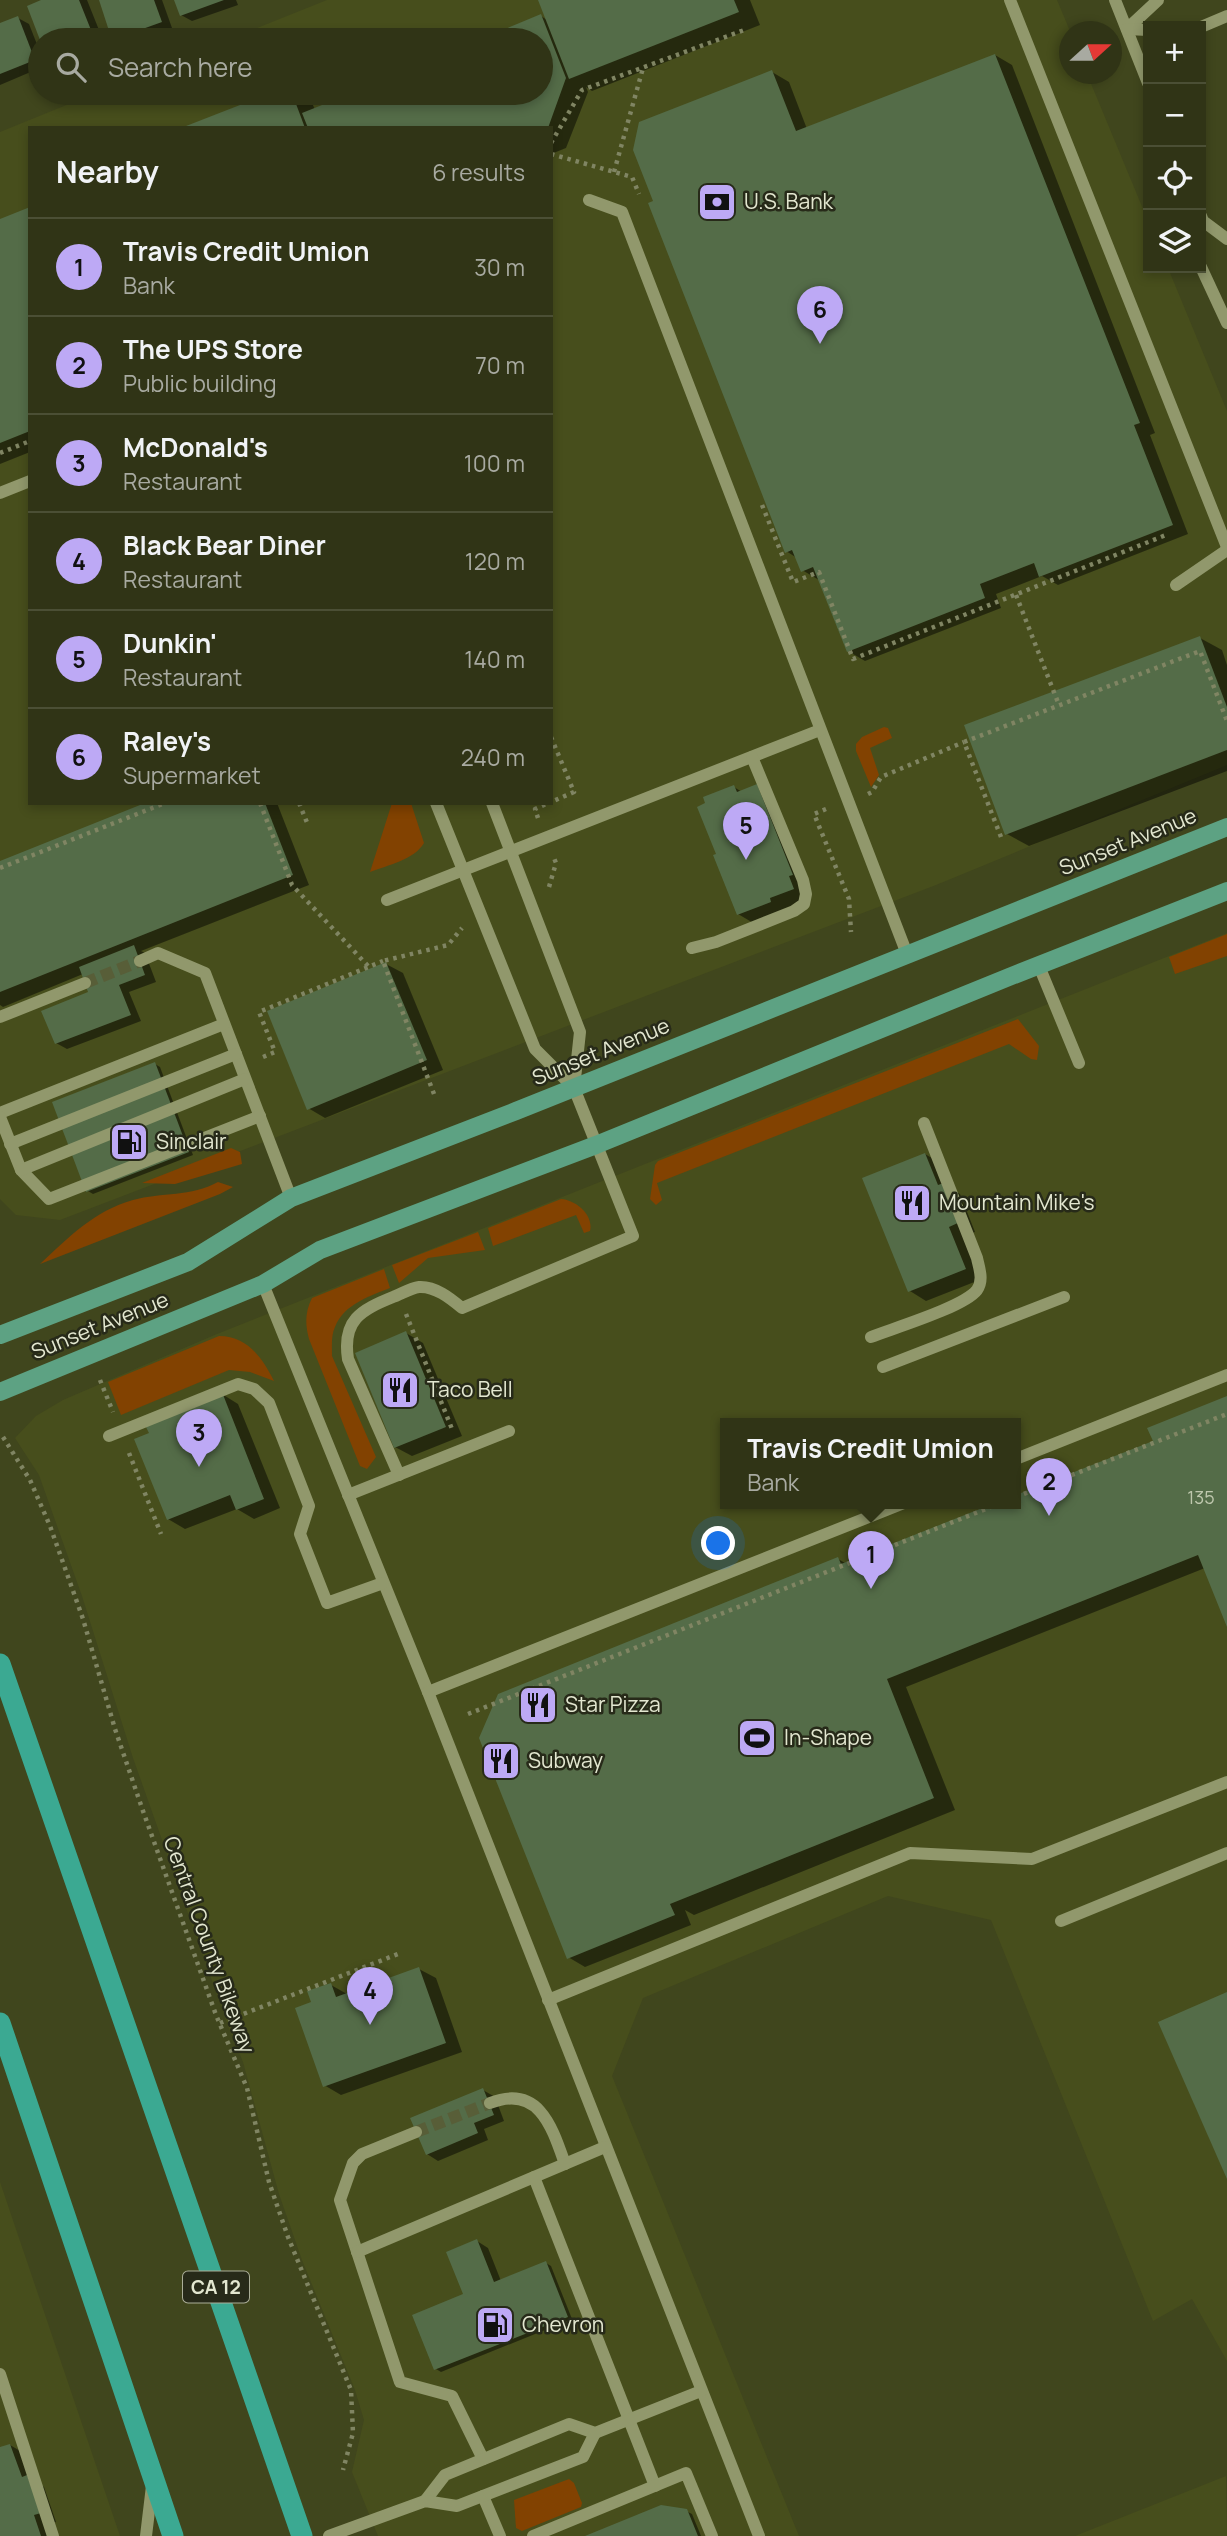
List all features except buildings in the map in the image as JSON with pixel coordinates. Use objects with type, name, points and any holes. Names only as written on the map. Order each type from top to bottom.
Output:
[{"type":"highway","name":"CA 12","points":[[0,1664],[302,2536]]},
{"type":"highway","points":[[0,2023],[173,2536]]},
{"type":"main road","name":"Sunset Avenue","points":[[0,1335],[188,1262],[291,1198],[1227,827]]},
{"type":"main road","name":"Sunset Avenue","points":[[0,1392],[263,1284],[320,1250],[596,1145],[1227,891]]},
{"type":"street","points":[[1010,0],[1227,548],[1176,585]]},
{"type":"street","points":[[1115,0],[1143,70]]},
{"type":"street","points":[[1127,29],[1158,0]]},
{"type":"street","points":[[1206,25],[1227,16]]},
{"type":"street","points":[[1127,29],[1143,30]]},
{"type":"street","points":[[589,200],[622,212],[907,954]]},
{"type":"street","points":[[1206,225],[1227,239]]},
{"type":"street","points":[[1204,273],[1227,323]]},
{"type":"street","points":[[0,493],[28,482]]},
{"type":"street","points":[[387,900],[820,730]]},
{"type":"street","points":[[692,948],[716,942],[794,911],[804,904],[806,894],[803,880],[752,757]]},
{"type":"street","points":[[399,1475],[348,1359],[348,1331],[366,1308],[418,1287],[445,1294],[462,1308],[633,1236],[574,1088],[535,1049],[437,805]]},
{"type":"street","points":[[493,805],[580,1032],[574,1088]]},
{"type":"street","points":[[140,961],[159,953],[205,973],[291,1198]]},
{"type":"street","points":[[1039,965],[1079,1063]]},
{"type":"street","points":[[0,1017],[85,983]]},
{"type":"street","points":[[224,1024],[0,1115],[10,1144],[21,1170],[49,1199],[260,1116]]},
{"type":"street","points":[[10,1144],[236,1054]]},
{"type":"street","points":[[21,1170],[245,1079]]},
{"type":"street","points":[[871,1337],[962,1301],[977,1290],[981,1277],[977,1258],[925,1123]]},
{"type":"street","points":[[263,1284],[428,1692],[759,2536]]},
{"type":"street","points":[[883,1367],[1064,1297]]},
{"type":"street","points":[[1021,1457],[1227,1375]]},
{"type":"street","points":[[115,1433],[230,1386],[238,1384],[254,1389],[269,1403],[309,1506],[300,1534],[327,1603],[383,1583]]},
{"type":"street","points":[[348,1495],[509,1431]]},
{"type":"street","points":[[428,1692],[889,1509]]},
{"type":"street","points":[[548,2000],[910,1853],[1032,1859],[1227,1782]]},
{"type":"street","points":[[1061,1921],[1227,1853]]},
{"type":"street","points":[[489,2103],[511,2097],[525,2100],[540,2110],[551,2126],[565,2164]]},
{"type":"street","points":[[416,2132],[362,2154],[352,2163],[340,2200],[400,2382],[453,2396],[483,2459]]},
{"type":"street","points":[[357,2252],[605,2147]]},
{"type":"street","points":[[534,2177],[655,2486]]},
{"type":"street","points":[[0,2374],[3,2390],[53,2536]]},
{"type":"street","points":[[425,2501],[444,2474],[569,2424],[595,2433],[702,2391]]},
{"type":"street","points":[[329,2536],[425,2501],[457,2506],[483,2496],[583,2457],[595,2433]]},
{"type":"street","points":[[533,2536],[686,2473],[712,2536]]},
{"type":"street","points":[[146,2536],[152,2478]]},
{"type":"street","points":[[483,2496],[500,2536]]},
{"type":"path","points":[[553,140],[582,90],[747,29]]},
{"type":"path","points":[[614,172],[643,68]]},
{"type":"path","points":[[553,155],[632,177],[642,202]]},
{"type":"path","points":[[0,453],[28,442]]},
{"type":"path","points":[[758,494],[793,582],[819,572],[853,659],[1166,535]]},
{"type":"path","points":[[1016,595],[1059,705]]},
{"type":"path","points":[[1001,837],[964,742],[1200,651],[1227,721]]},
{"type":"path","points":[[553,742],[574,792],[553,801]]},
{"type":"path","points":[[0,868],[160,805]]},
{"type":"path","points":[[261,805],[292,885],[369,966]]},
{"type":"path","points":[[300,805],[308,825]]},
{"type":"path","points":[[263,1057],[275,1052],[259,1012],[383,961]]},
{"type":"path","points":[[398,1295],[452,1429]]},
{"type":"path","points":[[100,1380],[115,1433],[161,1534]]},
{"type":"path","points":[[1021,1495],[1227,1414]]},
{"type":"path","name":"Central County Bikeway","points":[[3,1437],[30,1480],[50,1526],[83,1619],[127,1764],[220,2023],[247,2088],[269,2182],[288,2237],[351,2390],[353,2433],[343,2470]]},
{"type":"path","points":[[468,1714],[986,1509]]},
{"type":"path","points":[[220,2023],[398,1954]]},
{"type":"shaded area","points":[[327,0],[1057,0],[1066,21],[1059,21],[1059,84],[1091,84],[1143,209],[1143,273],[1170,273],[1227,411],[1227,765],[936,885],[60,1220],[16,1215],[0,1199],[0,132],[66,105],[553,105],[553,28],[257,28]]},
{"type":"shaded area","points":[[884,727],[888,728],[892,738],[870,748],[879,775],[871,787],[856,751],[856,744],[862,737]]},
{"type":"shaded area","points":[[391,805],[412,805],[424,843],[407,858],[370,872]]},
{"type":"shaded area","points":[[1227,933],[1227,2361],[1192,2299],[1153,2321],[991,1920],[888,1896],[643,1998],[612,2076],[799,2536],[378,2536],[352,2472],[364,2420],[355,2390],[302,2260],[279,2194],[243,2062],[133,1758],[82,1596],[39,1475],[15,1438],[36,1416],[63,1400],[217,1334]]},
{"type":"shaded area","points":[[1227,934],[1227,956],[1175,974],[1169,957]]},
{"type":"shaded area","points":[[1018,1019],[1039,1046],[1037,1060],[1031,1059],[1009,1044],[657,1183],[662,1200],[656,1205],[650,1199],[655,1165],[658,1161]]},
{"type":"shaded area","points":[[231,1148],[240,1152],[242,1164],[175,1184],[142,1183]]},
{"type":"shaded area","points":[[218,1182],[233,1187],[40,1264],[83,1226],[119,1205],[133,1200],[197,1190]]},
{"type":"shaded area","points":[[561,1199],[583,1209],[591,1225],[590,1231],[584,1233],[576,1215],[493,1246],[488,1228]]},
{"type":"shaded area","points":[[478,1232],[485,1250],[428,1258],[399,1283],[392,1265]]},
{"type":"shaded area","points":[[384,1269],[390,1288],[366,1298],[345,1312],[332,1337],[332,1356],[376,1457],[367,1469],[360,1466],[309,1339],[306,1318],[312,1298]]},
{"type":"shaded area","points":[[219,1336],[246,1344],[259,1356],[274,1381],[250,1372],[229,1370],[121,1415],[108,1382]]},
{"type":"shaded area","points":[[0,2182],[120,2536],[0,2536]]},
{"type":"shaded area","points":[[1226,2476],[1227,2536],[1075,2536]]},
{"type":"shaded area","points":[[569,2479],[574,2483],[581,2507],[522,2531],[516,2528],[514,2500]]},
{"type":"tunnel","points":[[85,983],[140,961]]},
{"type":"tunnel","points":[[416,2132],[490,2103]]},
{"type":"place","name":"U.S. Bank","points":[[717,202]]},
{"type":"place","name":"Raley's","points":[[820,344]]},
{"type":"place","name":"Dunkin'","points":[[746,860]]},
{"type":"place","name":"Sinclair","points":[[129,1142]]},
{"type":"place","name":"Mountain Mike's","points":[[912,1203]]},
{"type":"place","name":"Taco Bell","points":[[400,1390]]},
{"type":"place","name":"McDonald's","points":[[199,1467]]},
{"type":"place","name":"The UPS Store","points":[[1049,1516]]},
{"type":"place","name":"Travis Credit Umion","points":[[871,1589]]},
{"type":"place","name":"Star Pizza","points":[[538,1705]]},
{"type":"place","name":"In-Shape","points":[[757,1738]]},
{"type":"place","name":"Subway","points":[[501,1761]]},
{"type":"place","name":"Black Bear Diner","points":[[370,2025]]},
{"type":"place","name":"Chevron","points":[[495,2325]]}]
